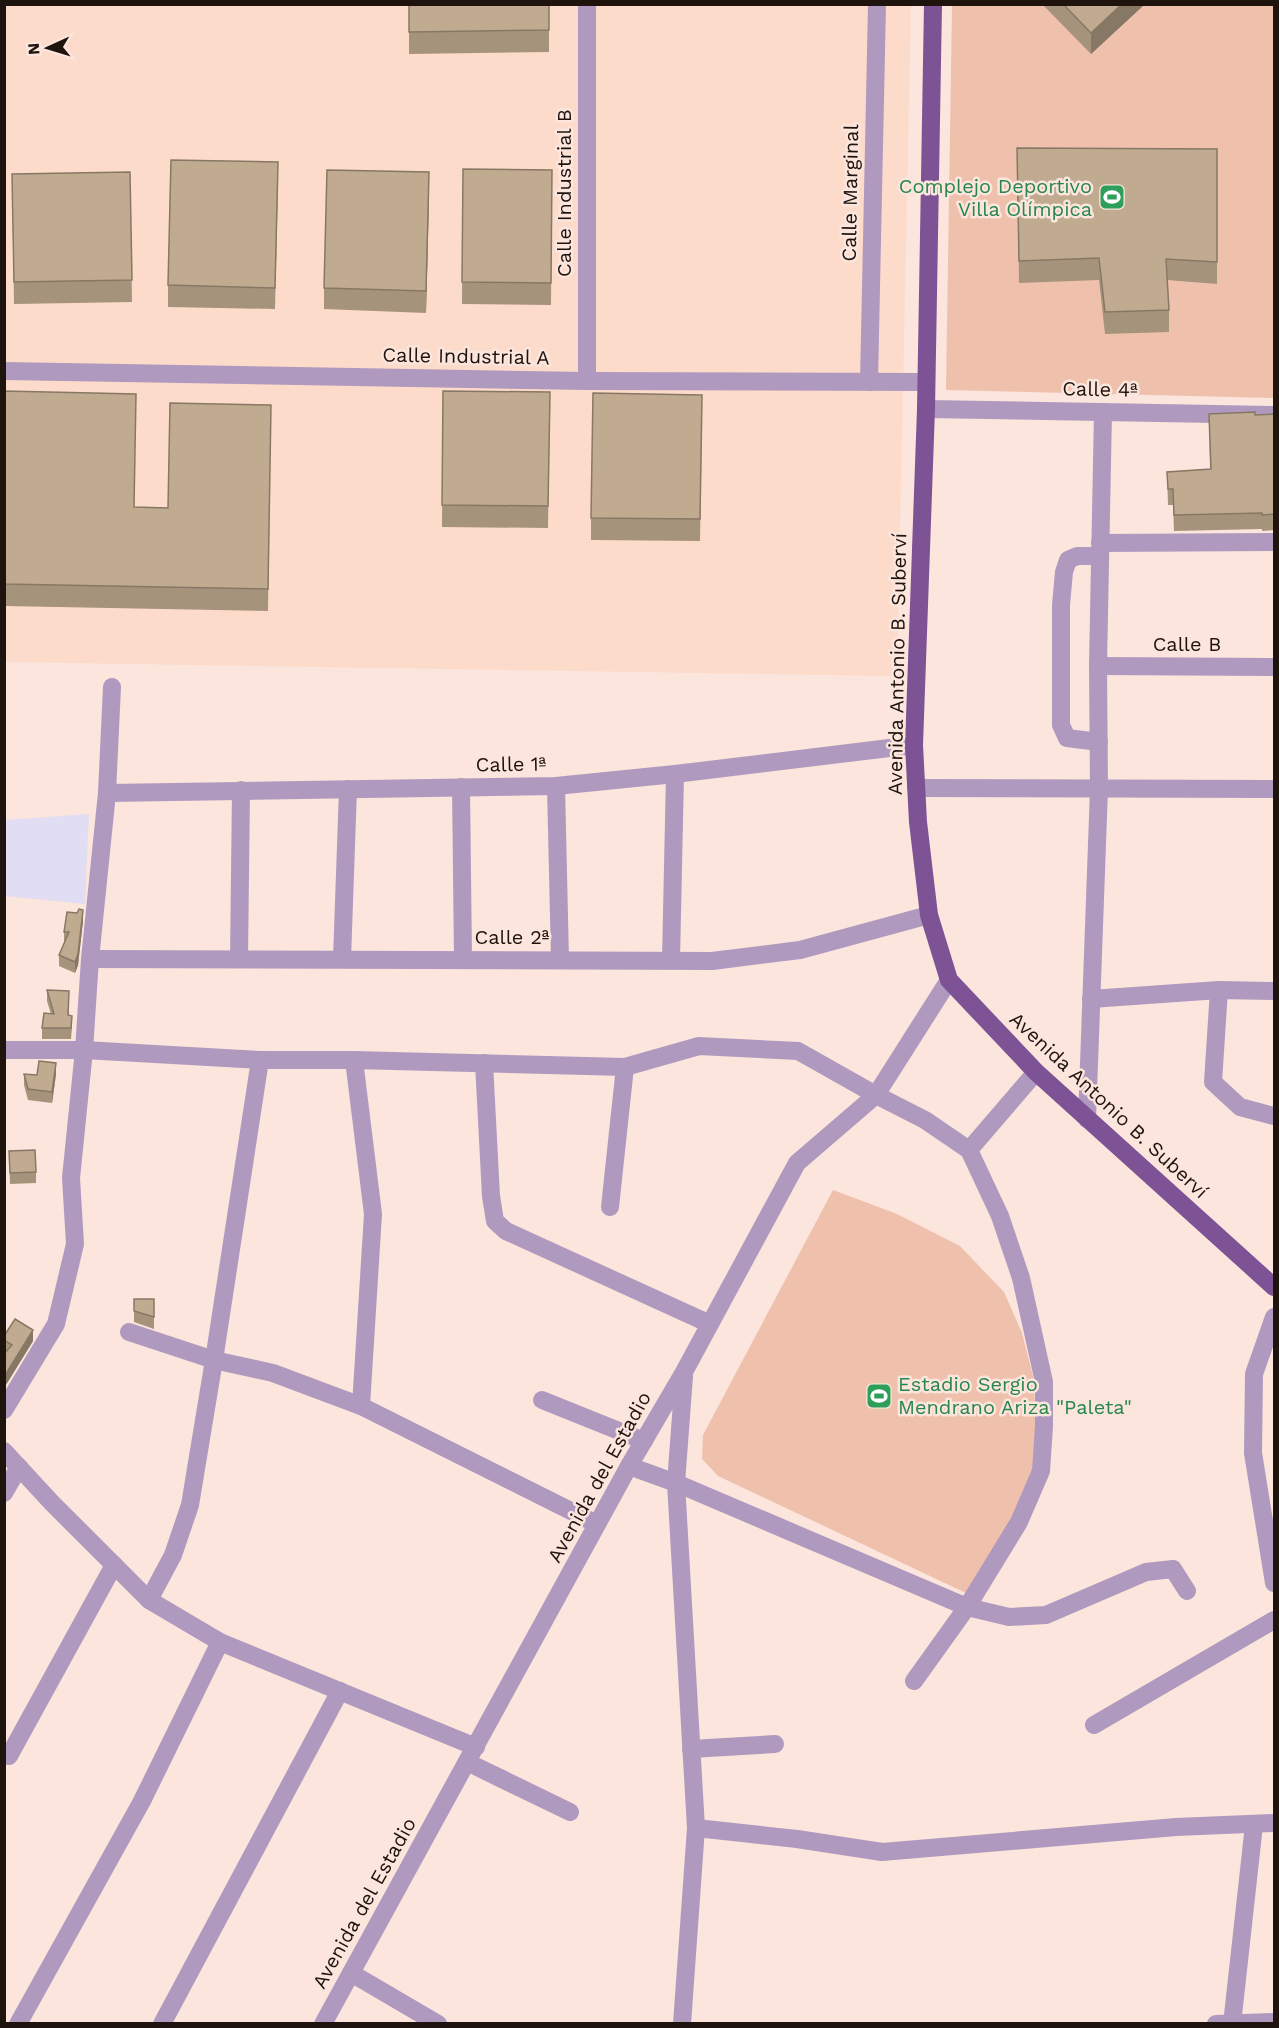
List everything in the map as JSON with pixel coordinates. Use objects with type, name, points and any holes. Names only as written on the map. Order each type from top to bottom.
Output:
[{"type":"main road","name":"Avenida Antonio B. Suberví","points":[[933,4],[926,409],[914,745],[918,822],[929,915],[949,980],[1036,1072],[1275,1287]]},
{"type":"street","name":"Calle Industrial B","points":[[586,381],[587,4]]},
{"type":"street","name":"Calle Marginal","points":[[869,382],[877,4]]},
{"type":"street","name":"Calle Industrial A","points":[[4,371],[586,381],[926,382]]},
{"type":"street","name":"Calle 4ª","points":[[926,409],[1275,414]]},
{"type":"street","points":[[1087,1119],[1099,789],[1098,666],[1103,412]]},
{"type":"street","points":[[1099,742],[1067,738],[1061,726],[1061,605],[1064,572],[1068,560],[1100,550],[1275,542]]},
{"type":"street","name":"Calle B","points":[[1098,666],[1275,667]]},
{"type":"street","points":[[4,1410],[56,1324],[75,1244],[71,1178],[107,792],[112,687]]},
{"type":"street","name":"Calle 1ª","points":[[107,792],[556,786],[914,745]]},
{"type":"street","points":[[671,960],[675,774]]},
{"type":"street","points":[[556,786],[560,960]]},
{"type":"street","points":[[462,787],[464,959]]},
{"type":"street","points":[[916,788],[1275,789]]},
{"type":"street","points":[[342,959],[348,789]]},
{"type":"street","points":[[239,959],[241,790]]},
{"type":"street","name":"Calle 2ª","points":[[90,959],[712,961],[800,950],[929,915]]},
{"type":"street","name":"Avenida del Estadio","points":[[323,2024],[629,1466],[684,1372],[796,1163],[876,1095],[949,980]]},
{"type":"street","points":[[1091,999],[1219,990],[1275,991]]},
{"type":"street","points":[[1219,990],[1213,1082],[1240,1107],[1275,1116]]},
{"type":"street","points":[[4,1050],[84,1050],[260,1060],[354,1060],[625,1067],[699,1046],[798,1051],[925,1120],[969,1150],[1000,1216],[1021,1278],[1044,1382],[1041,1471],[1019,1522],[967,1607],[914,1681]]},
{"type":"street","points":[[149,1600],[173,1555],[190,1505],[260,1060]]},
{"type":"street","points":[[354,1060],[373,1214],[361,1406]]},
{"type":"street","points":[[483,1063],[491,1196],[495,1221],[506,1231],[710,1324]]},
{"type":"street","points":[[610,1207],[625,1067]]},
{"type":"street","points":[[969,1150],[1036,1072]]},
{"type":"street","points":[[1275,1317],[1254,1374],[1253,1453],[1275,1583]]},
{"type":"street","points":[[129,1332],[214,1360],[273,1373],[361,1406],[597,1524]]},
{"type":"street","points":[[682,2024],[696,1828],[676,1483],[684,1372]]},
{"type":"street","points":[[542,1400],[644,1440]]},
{"type":"street","points":[[4,1451],[149,1600],[220,1642],[340,1691],[471,1755],[570,1812]]},
{"type":"street","points":[[629,1466],[676,1483],[967,1607],[1010,1617],[1046,1616],[1146,1572],[1173,1569],[1187,1591]]},
{"type":"street","points":[[4,1493],[20,1467]]},
{"type":"street","points":[[9,1756],[114,1565]]},
{"type":"street","points":[[1094,1725],[1275,1620]]},
{"type":"street","points":[[18,2024],[142,1801],[220,1642]]},
{"type":"street","points":[[162,2024],[340,1691]]},
{"type":"street","points":[[691,1749],[775,1744]]},
{"type":"street","points":[[696,1828],[797,1839],[882,1852],[1176,1827],[1275,1823]]},
{"type":"street","points":[[1254,1825],[1227,2023],[1275,2022]]},
{"type":"street","points":[[351,1973],[438,2024]]},
{"type":"shaded area","points":[[5,5],[911,5],[897,676],[5,662]]},
{"type":"shaded area","name":"Complejo Deportivo Villa Olímpica","points":[[952,5],[1274,5],[1274,398],[946,390]]},
{"type":"shaded area","points":[[89,814],[85,904],[5,896],[5,820]]},
{"type":"shaded area","name":"Estadio Sergio Mendrano Ariza \"Paleta\"","points":[[833,1190],[897,1214],[960,1246],[1004,1292],[1022,1333],[1033,1376],[1036,1416],[1034,1467],[1007,1527],[966,1593],[718,1476],[702,1459],[703,1435]]},
{"type":"building","points":[[409,4],[549,4],[549,30],[409,32]]},
{"type":"building","points":[[1063,4],[1122,4],[1091,33]]},
{"type":"building","points":[[1017,148],[1217,149],[1217,262],[1166,259],[1169,310],[1105,312],[1099,258],[1019,261]]},
{"type":"building","points":[[171,160],[278,162],[275,288],[168,285]]},
{"type":"building","points":[[463,169],[552,170],[551,283],[462,282]]},
{"type":"building","points":[[327,170],[429,172],[426,291],[324,288]]},
{"type":"building","points":[[130,172],[132,280],[14,282],[12,174]]},
{"type":"building","points":[[4,391],[136,394],[134,507],[168,508],[170,403],[271,405],[268,589],[4,584]]},
{"type":"building","points":[[443,391],[550,392],[548,506],[442,505]]},
{"type":"building","points":[[593,393],[702,395],[700,519],[591,518]]},
{"type":"building","points":[[1255,412],[1255,415],[1275,414],[1275,514],[1174,515],[1173,489],[1168,489],[1167,472],[1211,469],[1209,414]]},
{"type":"building","points":[[79,909],[83,910],[75,962],[59,955],[69,932],[64,932],[67,912],[77,913]]},
{"type":"building","points":[[47,990],[69,991],[68,1015],[72,1016],[71,1028],[42,1028],[44,1013],[54,1014]]},
{"type":"building","points":[[39,1061],[56,1063],[52,1092],[28,1089],[24,1074],[37,1075]]},
{"type":"building","points":[[35,1150],[36,1172],[10,1173],[9,1151]]},
{"type":"building","points":[[134,1299],[154,1299],[154,1317],[134,1311]]},
{"type":"building","points":[[15,1319],[33,1330],[4,1377],[4,1354],[12,1345],[4,1340],[4,1336]]},
{"type":"place","name":"Complejo Deportivo Villa Olímpica","points":[[1112,197]]},
{"type":"place","name":"Estadio Sergio Mendrano Ariza \"Paleta\"","points":[[879,1396]]}]
